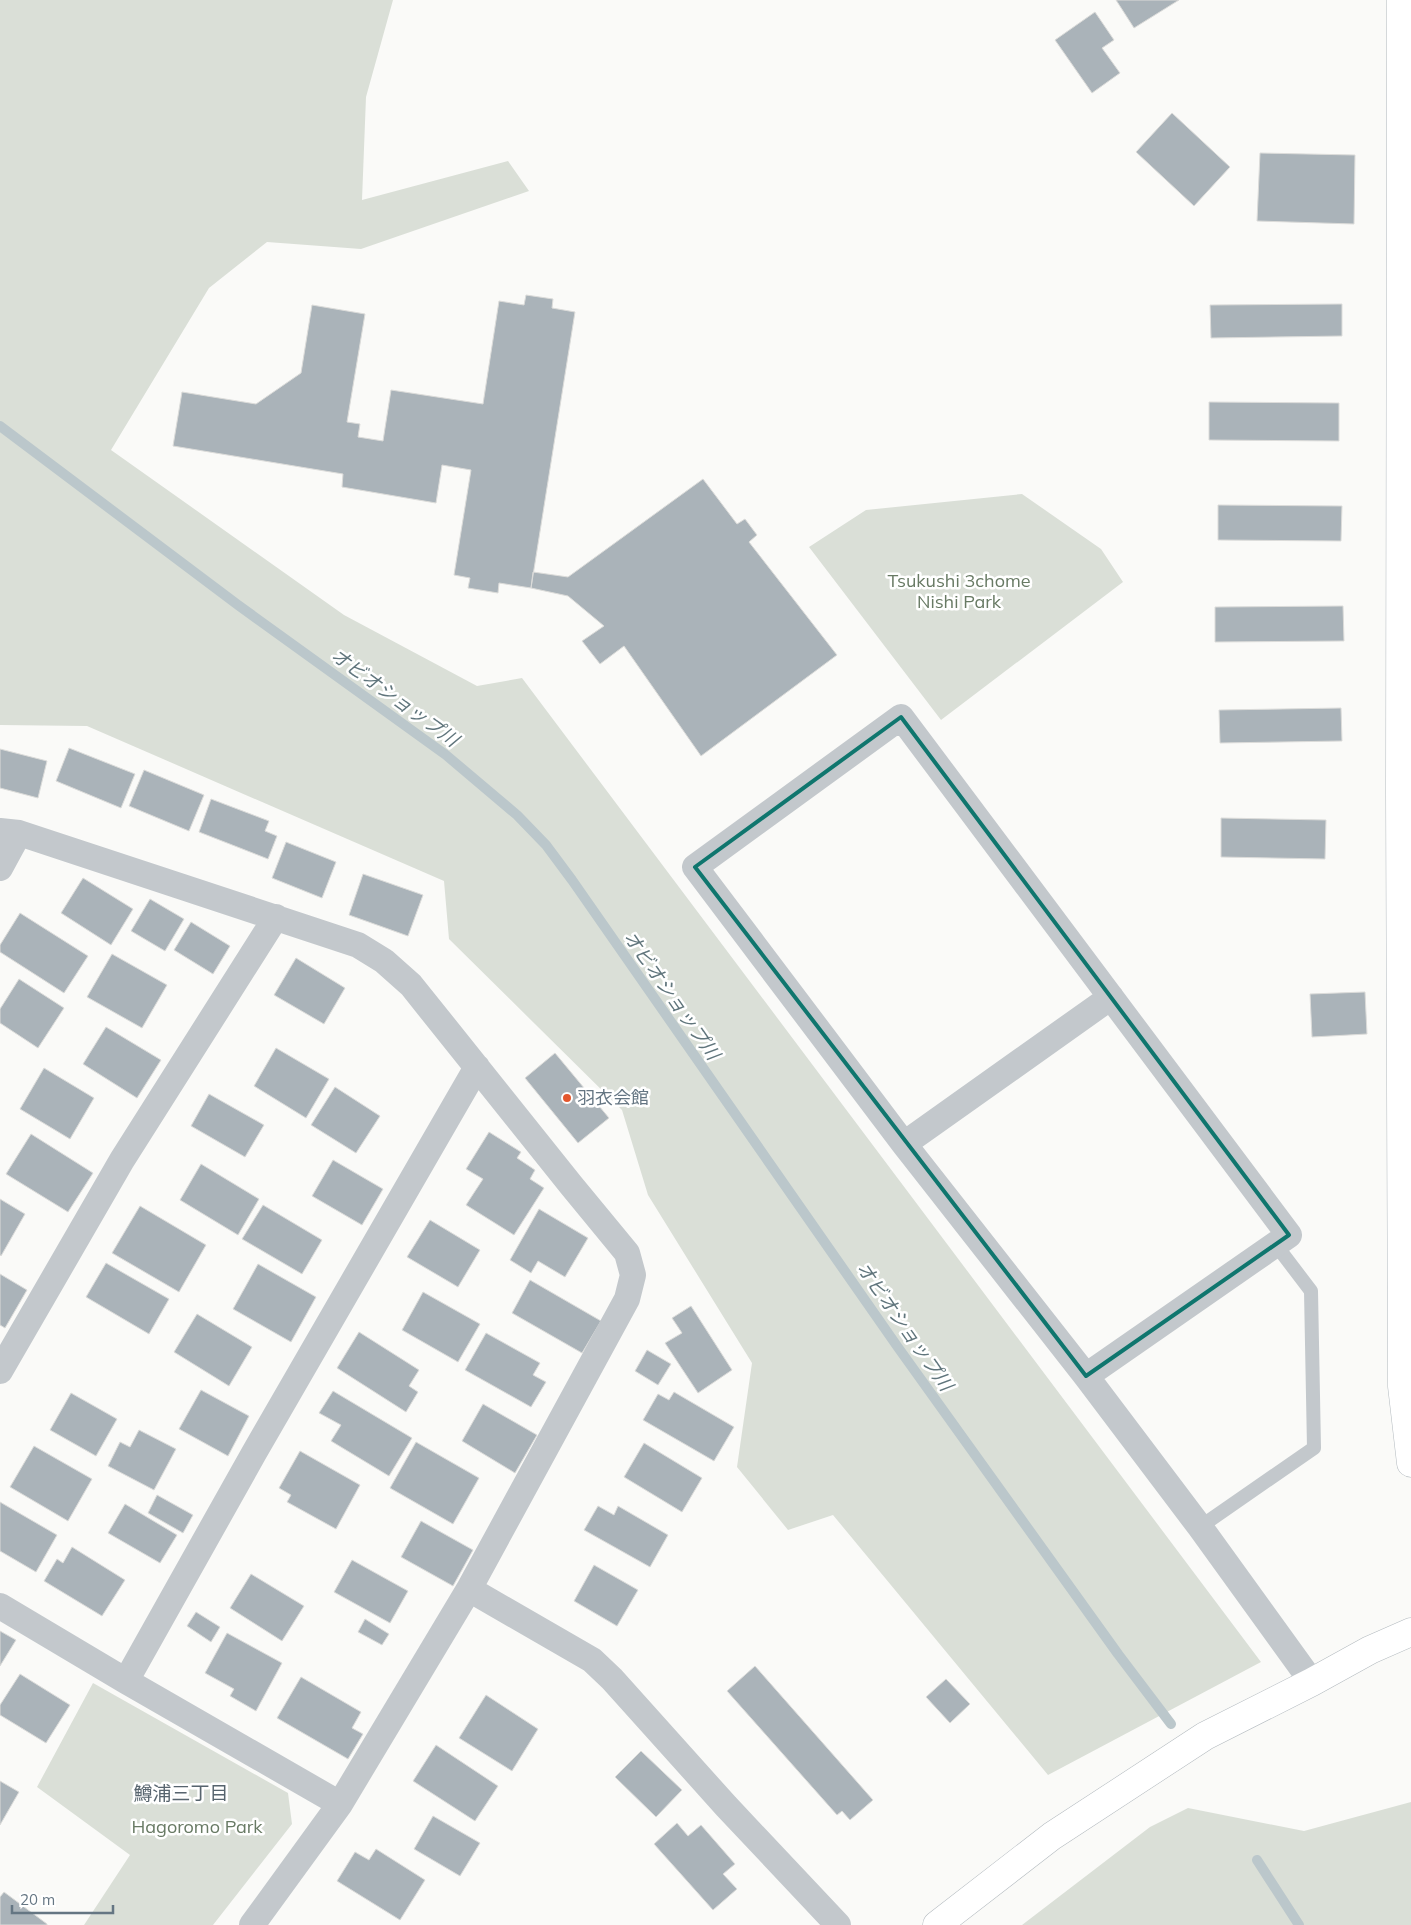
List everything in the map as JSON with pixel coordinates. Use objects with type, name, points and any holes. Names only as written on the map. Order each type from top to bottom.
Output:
[{"type":"street","points":[[1402,0],[1406,792],[1402,1386],[1411,1462]]},
{"type":"street","points":[[1086,1376],[1289,1235],[901,717],[695,868],[904,1144],[1086,1376],[1312,1682]]},
{"type":"street","points":[[0,868],[10,832],[358,945],[384,961],[411,985],[627,1252],[633,1275],[627,1300],[469,1589],[340,1804],[252,1925]]},
{"type":"street","points":[[0,1371],[122,1160],[276,917]]},
{"type":"street","points":[[904,1144],[1111,997]]},
{"type":"street","points":[[126,1681],[259,1444],[477,1067]]},
{"type":"street","points":[[469,1589],[592,1660],[838,1925]]},
{"type":"street","points":[[0,1606],[340,1804]]},
{"type":"street","points":[[937,1925],[1052,1836],[1205,1736],[1312,1682],[1370,1650],[1411,1632]]},
{"type":"lane","points":[[1200,1528],[1314,1448],[1311,1291],[1276,1245]]},
{"type":"highlighted area","points":[[901,717],[1289,1235],[1086,1376],[695,867]]},
{"type":"green space","points":[[0,0],[393,0],[366,97],[362,200],[508,161],[529,191],[361,249],[267,242],[209,288],[111,450],[344,615],[477,686],[522,678],[1261,1662],[1048,1775],[833,1515],[788,1530],[737,1467],[752,1363],[648,1195],[622,1110],[449,939],[444,881],[87,726],[0,725]]},
{"type":"green space","name":"Tsukushi 3chome Nishi Park","points":[[1022,494],[1101,549],[1123,582],[941,720],[809,547],[866,510]]},
{"type":"green space","name":"Hagoromo Park","points":[[93,1683],[288,1793],[292,1824],[213,1925],[84,1925],[130,1855],[37,1787]]},
{"type":"green space","points":[[1411,1802],[1411,1925],[1022,1925],[1150,1827],[1188,1808],[1304,1831]]},
{"type":"building","points":[[1116,0],[1179,0],[1134,28]]},
{"type":"building","points":[[1095,12],[1114,40],[1102,48],[1120,73],[1092,93],[1055,40]]},
{"type":"building","points":[[1172,113],[1230,167],[1194,206],[1136,152]]},
{"type":"building","points":[[1260,153],[1355,155],[1354,224],[1257,221]]},
{"type":"building","points":[[526,295],[553,299],[552,308],[575,312],[531,588],[499,583],[498,593],[468,588],[470,578],[454,575],[471,470],[442,465],[436,503],[342,487],[343,474],[173,446],[182,392],[256,404],[301,373],[312,305],[365,314],[347,422],[360,424],[358,437],[383,441],[391,390],[483,404],[499,301],[524,305]]},
{"type":"building","points":[[1342,304],[1342,336],[1211,338],[1210,305]]},
{"type":"building","points":[[1209,402],[1339,403],[1339,441],[1209,440]]},
{"type":"building","points":[[703,479],[737,524],[745,519],[757,535],[749,542],[837,655],[701,756],[624,646],[600,664],[582,641],[604,626],[568,596],[531,588],[533,572],[568,577]]},
{"type":"building","points":[[1218,505],[1342,506],[1341,541],[1218,540]]},
{"type":"building","points":[[1343,606],[1344,641],[1215,642],[1215,607]]},
{"type":"building","points":[[1341,708],[1342,741],[1220,743],[1219,710]]},
{"type":"building","points":[[69,748],[135,774],[121,808],[56,781]]},
{"type":"building","points":[[0,749],[47,761],[38,798],[0,788]]},
{"type":"building","points":[[144,770],[204,795],[189,831],[129,806]]},
{"type":"building","points":[[211,799],[269,821],[265,831],[277,836],[268,859],[199,832]]},
{"type":"building","points":[[1221,818],[1326,820],[1325,859],[1221,857]]},
{"type":"building","points":[[286,842],[336,862],[322,898],[272,878]]},
{"type":"building","points":[[363,874],[423,895],[408,936],[349,915]]},
{"type":"building","points":[[83,878],[133,909],[111,945],[61,913]]},
{"type":"building","points":[[150,899],[184,919],[165,951],[131,931]]},
{"type":"building","points":[[20,913],[88,956],[64,993],[0,952],[0,945]]},
{"type":"building","points":[[191,922],[230,946],[213,974],[174,950]]},
{"type":"building","points":[[112,954],[167,985],[142,1028],[87,997]]},
{"type":"building","points":[[296,958],[345,988],[324,1024],[274,995]]},
{"type":"building","points":[[19,979],[64,1008],[38,1048],[0,1023],[0,1009]]},
{"type":"building","points":[[1365,992],[1367,1034],[1312,1037],[1310,994]]},
{"type":"building","points":[[106,1027],[161,1060],[137,1098],[83,1064]]},
{"type":"building","points":[[276,1048],[329,1079],[306,1118],[254,1086]]},
{"type":"building","name":"羽衣会館","points":[[555,1053],[609,1118],[578,1143],[525,1078]]},
{"type":"building","points":[[44,1068],[94,1098],[70,1139],[20,1109]]},
{"type":"building","points":[[335,1087],[380,1116],[356,1153],[311,1125]]},
{"type":"building","points":[[209,1094],[264,1125],[245,1157],[191,1126]]},
{"type":"building","points":[[489,1132],[521,1152],[517,1158],[535,1170],[530,1179],[544,1188],[514,1235],[466,1205],[483,1179],[466,1169]]},
{"type":"building","points":[[31,1134],[93,1173],[68,1212],[6,1174]]},
{"type":"building","points":[[333,1160],[383,1189],[362,1225],[312,1196]]},
{"type":"building","points":[[201,1164],[259,1199],[238,1235],[180,1200]]},
{"type":"building","points":[[0,1199],[25,1214],[1,1256],[0,1255]]},
{"type":"building","points":[[263,1205],[322,1240],[302,1274],[242,1239]]},
{"type":"building","points":[[140,1206],[206,1245],[179,1292],[112,1253]]},
{"type":"building","points":[[539,1209],[588,1238],[565,1277],[538,1261],[531,1273],[510,1260]]},
{"type":"building","points":[[430,1220],[480,1250],[458,1287],[407,1257]]},
{"type":"building","points":[[106,1263],[169,1299],[149,1334],[86,1297]]},
{"type":"building","points":[[258,1264],[316,1297],[291,1342],[233,1309]]},
{"type":"building","points":[[0,1274],[27,1290],[5,1328],[0,1325]]},
{"type":"building","points":[[530,1280],[601,1321],[582,1353],[512,1313]]},
{"type":"building","points":[[423,1292],[480,1324],[458,1362],[402,1330]]},
{"type":"building","points":[[691,1306],[732,1370],[698,1393],[665,1343],[682,1333],[672,1318]]},
{"type":"building","points":[[197,1314],[252,1347],[229,1386],[174,1352]]},
{"type":"building","points":[[359,1332],[419,1370],[409,1386],[418,1392],[406,1412],[337,1368]]},
{"type":"building","points":[[486,1333],[540,1363],[533,1375],[546,1382],[531,1407],[465,1370]]},
{"type":"building","points":[[647,1350],[671,1364],[658,1385],[635,1371]]},
{"type":"building","points":[[201,1390],[249,1416],[228,1456],[179,1429]]},
{"type":"building","points":[[333,1391],[412,1438],[389,1476],[331,1441],[341,1425],[319,1413]]},
{"type":"building","points":[[674,1392],[734,1427],[714,1461],[643,1420],[658,1394],[669,1400]]},
{"type":"building","points":[[71,1393],[117,1419],[96,1456],[50,1430]]},
{"type":"building","points":[[483,1404],[537,1435],[515,1473],[462,1441]]},
{"type":"building","points":[[139,1430],[176,1449],[154,1490],[108,1466],[120,1442],[130,1447]]},
{"type":"building","points":[[416,1442],[479,1478],[453,1524],[390,1488]]},
{"type":"building","points":[[644,1443],[702,1478],[682,1512],[624,1477]]},
{"type":"building","points":[[34,1446],[92,1479],[68,1521],[10,1487]]},
{"type":"building","points":[[300,1451],[360,1485],[336,1529],[287,1502],[291,1495],[279,1488]]},
{"type":"building","points":[[157,1495],[193,1515],[183,1533],[148,1513]]},
{"type":"building","points":[[0,1502],[57,1535],[36,1572],[0,1551]]},
{"type":"building","points":[[125,1504],[177,1535],[160,1563],[108,1533]]},
{"type":"building","points":[[598,1506],[614,1515],[618,1506],[668,1535],[650,1567],[584,1530]]},
{"type":"building","points":[[421,1521],[473,1550],[453,1586],[401,1557]]},
{"type":"building","points":[[72,1547],[125,1580],[102,1616],[44,1581],[57,1559],[63,1563]]},
{"type":"building","points":[[352,1560],[408,1591],[390,1623],[334,1592]]},
{"type":"building","points":[[594,1565],[638,1590],[617,1626],[574,1601]]},
{"type":"building","points":[[251,1574],[304,1606],[282,1641],[230,1608]]},
{"type":"building","points":[[196,1612],[220,1627],[211,1642],[187,1626]]},
{"type":"building","points":[[365,1619],[389,1634],[382,1645],[358,1632]]},
{"type":"building","points":[[0,1631],[16,1640],[0,1666]]},
{"type":"building","points":[[227,1633],[282,1663],[256,1711],[230,1696],[234,1689],[205,1673]]},
{"type":"building","points":[[755,1666],[873,1800],[850,1820],[842,1811],[837,1815],[727,1691]]},
{"type":"building","points":[[20,1674],[70,1705],[46,1743],[0,1715],[0,1705]]},
{"type":"building","points":[[301,1677],[361,1712],[352,1728],[363,1734],[348,1759],[277,1718]]},
{"type":"building","points":[[946,1679],[970,1704],[950,1723],[926,1697]]},
{"type":"building","points":[[486,1695],[538,1729],[512,1771],[459,1738]]},
{"type":"building","points":[[436,1745],[498,1786],[475,1821],[413,1781]]},
{"type":"building","points":[[641,1751],[682,1790],[656,1817],[615,1777]]},
{"type":"building","points":[[0,1781],[19,1792],[0,1825]]},
{"type":"building","points":[[433,1816],[480,1843],[460,1876],[414,1849]]},
{"type":"building","points":[[677,1823],[688,1836],[701,1825],[735,1864],[723,1874],[737,1889],[713,1910],[654,1844]]},
{"type":"building","points":[[376,1849],[425,1880],[400,1920],[337,1881],[355,1852],[369,1860]]},
{"type":"building","points":[[4,1892],[47,1925],[0,1925],[0,1897]]},
{"type":"waterway","name":"オビオショップ川","points":[[0,426],[238,605],[446,755],[517,815],[546,845],[897,1346],[1118,1654],[1171,1724]]},
{"type":"waterway","name":"オビオショップ川","points":[[1257,1860],[1299,1925]]},
{"type":"place","name":"羽衣会館","points":[[567,1098]]},
{"type":"district","name":"鱒浦三丁目","points":[[181,1793]]}]
